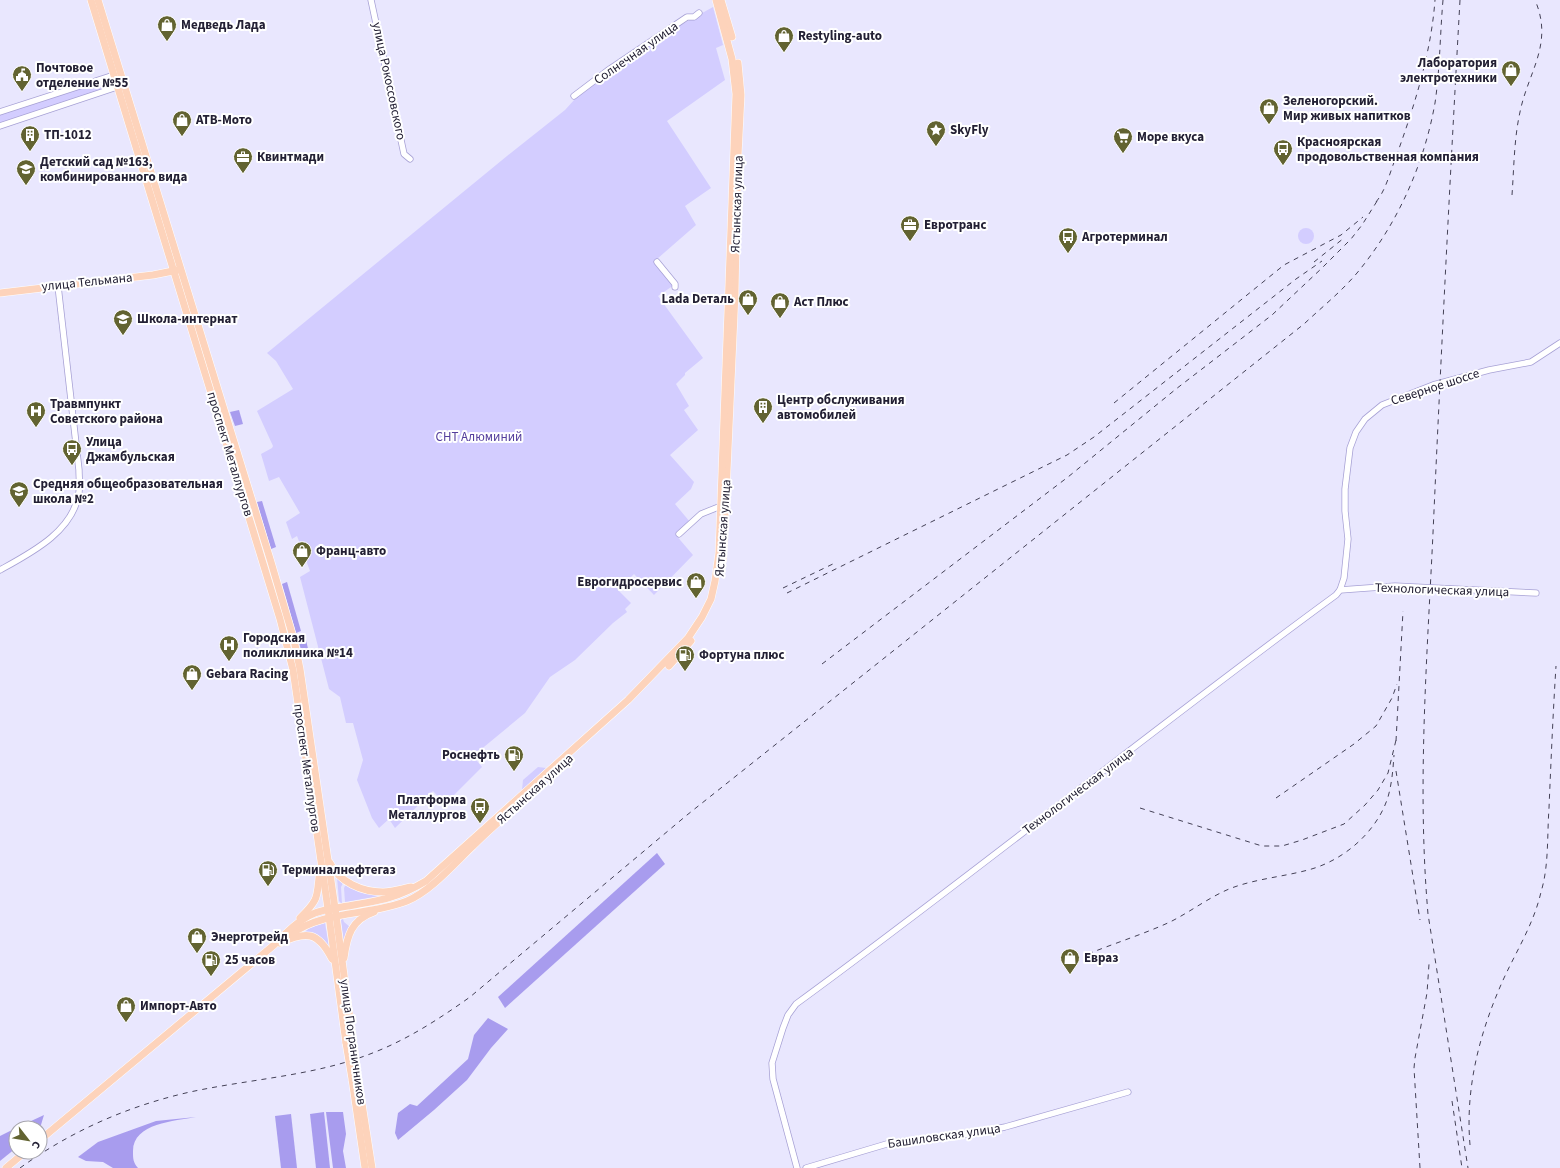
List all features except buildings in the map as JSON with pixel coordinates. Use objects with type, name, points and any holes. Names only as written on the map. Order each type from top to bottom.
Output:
[{"type":"main road","name":"проспект Металлургов","points":[[90,0],[121,86],[177,270],[292,661],[333,917]]},
{"type":"main road","name":"проспект Металлургов","points":[[98,0],[117,74]]},
{"type":"main road","name":"Ястынская улица","points":[[274,945],[302,919],[315,913],[332,908],[395,897],[409,892],[426,881],[652,677],[688,638],[699,622],[709,603],[716,581],[719,553],[736,94],[732,59],[716,0]]},
{"type":"main road","name":"Ястынская улица","points":[[274,945],[307,924],[333,917],[385,908],[408,900],[432,885],[490,829],[659,677],[684,651],[702,626],[715,600],[721,578],[724,550],[735,293],[737,182],[741,95],[735,48],[721,0]]},
{"type":"main road","name":"улица Тельмана","points":[[0,293],[177,270]]},
{"type":"main road","points":[[324,859],[339,876],[349,883],[369,890],[383,892],[393,891],[426,881]]},
{"type":"main road","points":[[48,1133],[274,945],[318,896],[324,859]]},
{"type":"main road","points":[[343,971],[346,944],[353,927],[359,919],[385,908]]},
{"type":"main road","name":"улица Пограничников","points":[[333,917],[336,967],[350,1043],[365,1168]]},
{"type":"main road","name":"улица Пограничников","points":[[333,917],[343,971],[350,1043]]},
{"type":"main road","points":[[274,945],[296,935],[307,935],[317,938],[324,944],[336,967]]},
{"type":"main road","name":"улица Пограничников","points":[[355,1078],[372,1168]]},
{"type":"main road","points":[[6,1168],[16,1160]]},
{"type":"street","name":"улица Рокоссовского","points":[[371,0],[404,154],[410,158]]},
{"type":"street","name":"Солнечная улица","points":[[574,96],[687,17],[694,16],[699,13]]},
{"type":"street","points":[[0,112],[117,74]]},
{"type":"street","points":[[0,126],[121,86]]},
{"type":"street","points":[[657,262],[675,284],[675,287]]},
{"type":"street","points":[[0,570],[35,550],[59,531],[68,520],[79,492],[79,470],[58,286]]},
{"type":"street","name":"Северное шоссе","points":[[1340,590],[1344,578],[1348,539],[1345,511],[1345,489],[1350,448],[1356,432],[1365,419],[1382,406],[1433,385],[1489,370],[1531,362],[1560,343]]},
{"type":"street","points":[[679,534],[701,514],[720,506]]},
{"type":"street","name":"Технологическая улица","points":[[798,1168],[773,1079],[772,1063],[782,1028],[788,1015],[796,1004],[878,944],[1171,719],[1336,595],[1340,590],[1395,586],[1536,593]]},
{"type":"street","name":"Башиловская улица","points":[[806,1168],[890,1143],[977,1133],[1005,1127],[1128,1092]]},
{"type":"green space","name":"СНТ Алюминий","points":[[713,7],[723,45],[716,48],[725,80],[667,121],[711,188],[685,206],[696,225],[657,259],[677,283],[658,296],[703,358],[685,373],[685,375],[676,384],[689,406],[684,410],[698,430],[670,455],[694,482],[691,489],[675,504],[690,522],[675,534],[693,555],[654,595],[634,574],[618,590],[631,603],[625,609],[627,612],[613,623],[575,660],[550,677],[525,713],[473,756],[482,767],[445,804],[433,791],[395,828],[389,819],[379,828],[372,818],[357,780],[363,760],[353,723],[346,723],[340,697],[329,689],[300,577],[310,571],[297,536],[292,539],[286,522],[300,513],[279,477],[269,481],[261,454],[273,446],[257,411],[293,389],[276,361],[267,353],[565,110],[575,99],[659,37]]},
{"type":"green space","points":[[114,75],[117,87],[0,126],[0,112]]},
{"type":"green space","points":[[1306,228],[1313,233],[1314,236],[1309,243],[1306,244],[1299,239],[1298,236],[1303,229]]},
{"type":"green space","points":[[538,767],[546,768],[522,790],[523,780]]},
{"type":"green space","points":[[337,877],[343,883],[341,887],[342,904],[339,901]]},
{"type":"green space","points":[[346,884],[391,894],[345,902],[344,888]]},
{"type":"green space","points":[[343,919],[344,922],[350,927],[344,943],[341,920]]},
{"type":"green space","points":[[325,923],[329,947],[311,933],[305,932],[310,927]]},
{"type":"shaded area","points":[[239,410],[243,424],[235,426],[230,412]]},
{"type":"shaded area","points":[[262,501],[276,547],[271,549],[257,502]]},
{"type":"shaded area","points":[[287,582],[301,631],[296,633],[282,584]]},
{"type":"shaded area","points":[[306,640],[309,653],[302,654],[299,642]]},
{"type":"shaded area","points":[[657,853],[665,864],[505,1008],[498,997]]},
{"type":"shaded area","points":[[488,1018],[508,1029],[491,1048],[467,1080],[398,1140],[395,1133],[398,1113],[410,1104],[417,1106],[468,1059],[474,1035]]},
{"type":"shaded area","points":[[324,1112],[330,1168],[316,1168],[310,1114]]},
{"type":"shaded area","points":[[326,1112],[343,1112],[346,1134],[343,1151],[346,1168],[333,1168]]},
{"type":"shaded area","points":[[291,1114],[297,1168],[281,1168],[275,1116]]},
{"type":"shaded area","points":[[44,1115],[42,1120],[33,1120]]},
{"type":"shaded area","points":[[196,1117],[157,1125],[140,1134],[135,1142],[133,1151],[135,1164],[138,1168],[113,1168],[103,1162],[86,1161],[78,1157],[98,1142],[156,1121]]},
{"type":"shaded area","points":[[8,1132],[8,1154],[0,1161],[0,1136]]},
{"type":"railway","points":[[1376,202],[1388,181],[1421,80],[1430,40],[1435,0]]},
{"type":"railway","points":[[20,1168],[59,1142],[122,1112],[190,1092],[304,1072],[348,1061],[370,1054],[397,1042],[446,1013],[470,997],[687,815],[1304,324],[1338,293],[1357,273],[1385,235],[1407,193],[1424,149],[1435,103],[1443,0]]},
{"type":"railway","points":[[1460,0],[1426,676],[1423,819],[1428,914],[1468,1168]]},
{"type":"railway","points":[[1512,195],[1515,143],[1518,122],[1541,44],[1542,30],[1540,16],[1535,0]]},
{"type":"railway","points":[[822,664],[1068,477],[1176,389],[1272,315],[1351,239],[1379,198]]},
{"type":"railway","points":[[1114,403],[1284,265],[1341,235],[1363,217]]},
{"type":"railway","points":[[1314,262],[1344,238]]},
{"type":"railway","points":[[787,593],[1067,455],[1094,437],[1296,279],[1322,261]]},
{"type":"railway","points":[[783,588],[837,562]]},
{"type":"railway","points":[[1396,741],[1403,611]]},
{"type":"railway","points":[[1470,1145],[1469,1123],[1472,1081],[1481,1039],[1495,998],[1534,915],[1544,882],[1547,851],[1556,666]]},
{"type":"railway","points":[[1276,798],[1354,744],[1376,726],[1392,698],[1397,684]]},
{"type":"railway","points":[[1140,808],[1262,846],[1282,846],[1344,824],[1365,805],[1378,790],[1388,773],[1397,736]]},
{"type":"railway","points":[[1088,954],[1170,922],[1229,889],[1248,883],[1308,870],[1334,860],[1346,852],[1367,833],[1383,810],[1388,797],[1393,771],[1394,755]]},
{"type":"railway","points":[[1396,771],[1420,920]]},
{"type":"railway","points":[[1420,1168],[1414,1068],[1427,993],[1429,964]]},
{"type":"railway","points":[[1452,1101],[1462,1168]]},
{"type":"place","name":"Медведь Лада","points":[[167,42]]},
{"type":"place","name":"Restyling-auto","points":[[784,53]]},
{"type":"place","name":"Лаборатория электротехники","points":[[1511,87]]},
{"type":"place","name":"Почтовое отделение №55","points":[[22,92]]},
{"type":"place","name":"Зеленогорский. Мир живых напитков","points":[[1269,125]]},
{"type":"place","name":"АТВ-Мото","points":[[182,137]]},
{"type":"place","name":"SkyFly","points":[[936,147]]},
{"type":"place","name":"ТП-1012","points":[[30,152]]},
{"type":"place","name":"Море вкуса","points":[[1123,154]]},
{"type":"place","name":"Красноярская продовольственная компания","points":[[1283,166]]},
{"type":"place","name":"Квинтмади","points":[[243,174]]},
{"type":"place","name":"Детский сад №163, комбинированного вида","points":[[26,186]]},
{"type":"place","name":"Евротранс","points":[[910,242]]},
{"type":"place","name":"Агротерминал","points":[[1068,254]]},
{"type":"place","name":"Lada Dеталь","points":[[748,316]]},
{"type":"place","name":"Аст Плюс","points":[[780,319]]},
{"type":"place","name":"Школа-интернат","points":[[123,336]]},
{"type":"place","name":"Центр обслуживания автомобилей","points":[[763,424]]},
{"type":"place","name":"Травмпункт Советского района","points":[[36,428]]},
{"type":"place","name":"Улица Джамбульская","points":[[72,466]]},
{"type":"place","name":"Средняя общеобразовательная школа №2","points":[[19,508]]},
{"type":"place","name":"Франц-авто","points":[[302,568]]},
{"type":"place","name":"Еврогидросервис","points":[[696,599]]},
{"type":"place","name":"Городская поликлиника №14","points":[[229,662]]},
{"type":"place","name":"Фортуна плюс","points":[[685,672]]},
{"type":"place","name":"Gebara Racing","points":[[192,691]]},
{"type":"place","name":"Роснефть","points":[[514,772]]},
{"type":"place","name":"Платформа Металлургов","points":[[480,824]]},
{"type":"place","name":"Терминалнефтегаз","points":[[268,887]]},
{"type":"place","name":"Энерготрейд","points":[[197,954]]},
{"type":"place","name":"Евраз","points":[[1070,975]]},
{"type":"place","name":"25 часов","points":[[211,977]]},
{"type":"place","name":"Импорт-Авто","points":[[126,1023]]}]
